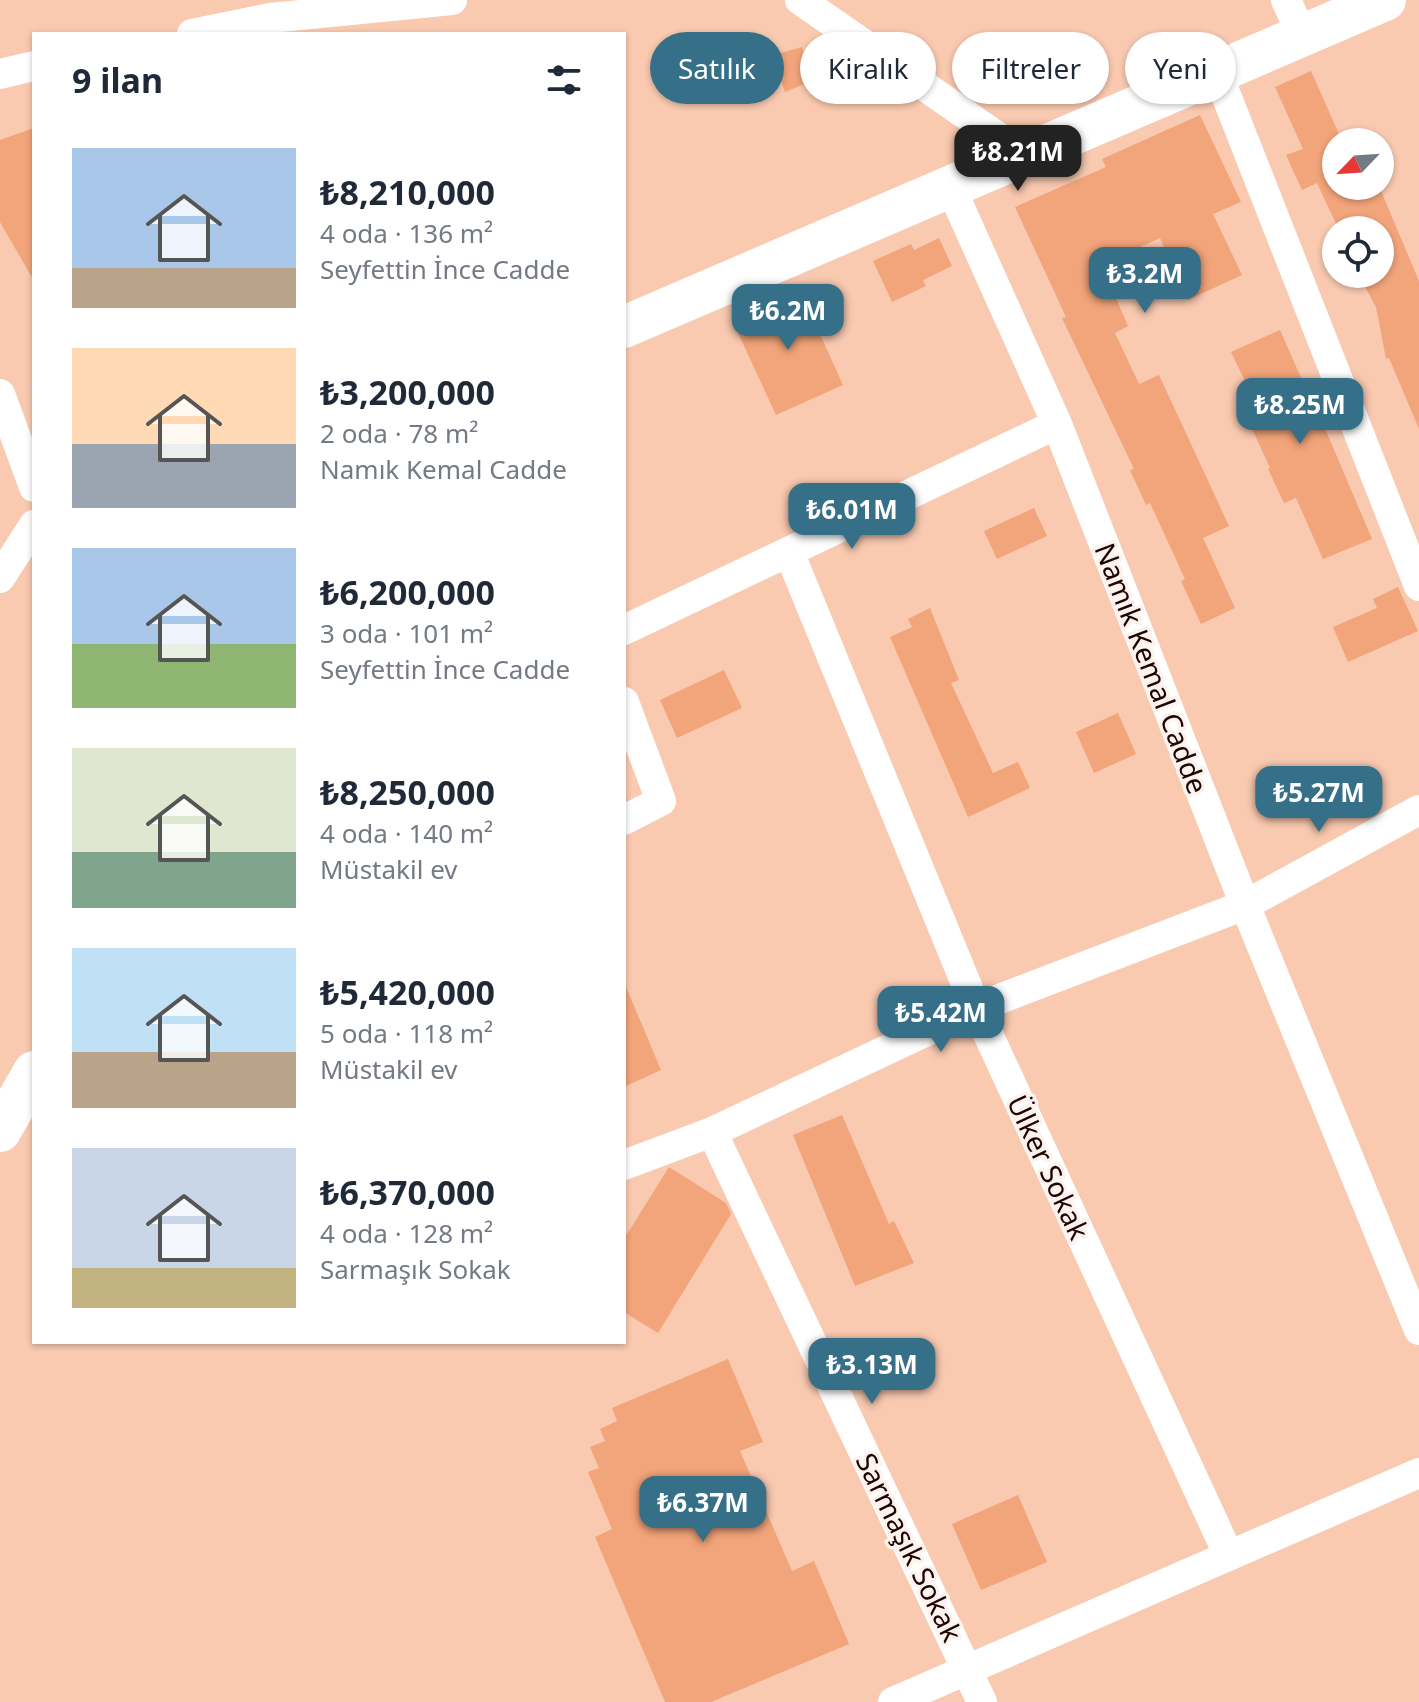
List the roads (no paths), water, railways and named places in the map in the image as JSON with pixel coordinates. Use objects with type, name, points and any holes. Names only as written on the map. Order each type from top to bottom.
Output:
[{"type":"main road","points":[[1236,59],[1294,18],[1385,0]]},
{"type":"main road","points":[[626,326],[1143,104]]},
{"type":"main road","points":[[0,1131],[32,1075]]},
{"type":"street","points":[[198,32],[266,9],[452,0]]},
{"type":"street","points":[[800,0],[1024,155]]},
{"type":"street","points":[[1230,104],[1419,586]]},
{"type":"street","name":"Namık Kemal Cadde","points":[[950,186],[1057,424],[1245,905],[1419,1330]]},
{"type":"street","points":[[0,394],[32,482]]},
{"type":"street","points":[[626,629],[1057,424]]},
{"type":"street","points":[[0,578],[32,528]]},
{"type":"street","name":"Ülker Sokak","points":[[789,552],[976,1008],[1229,1556]]},
{"type":"street","points":[[626,707],[661,801],[626,819]]},
{"type":"street","points":[[626,1164],[712,1132],[976,1008],[1245,905],[1419,810]]},
{"type":"street","name":"Sarmaşık Sokak","points":[[712,1132],[982,1702]]},
{"type":"street","points":[[893,1702],[1419,1473]]}]
